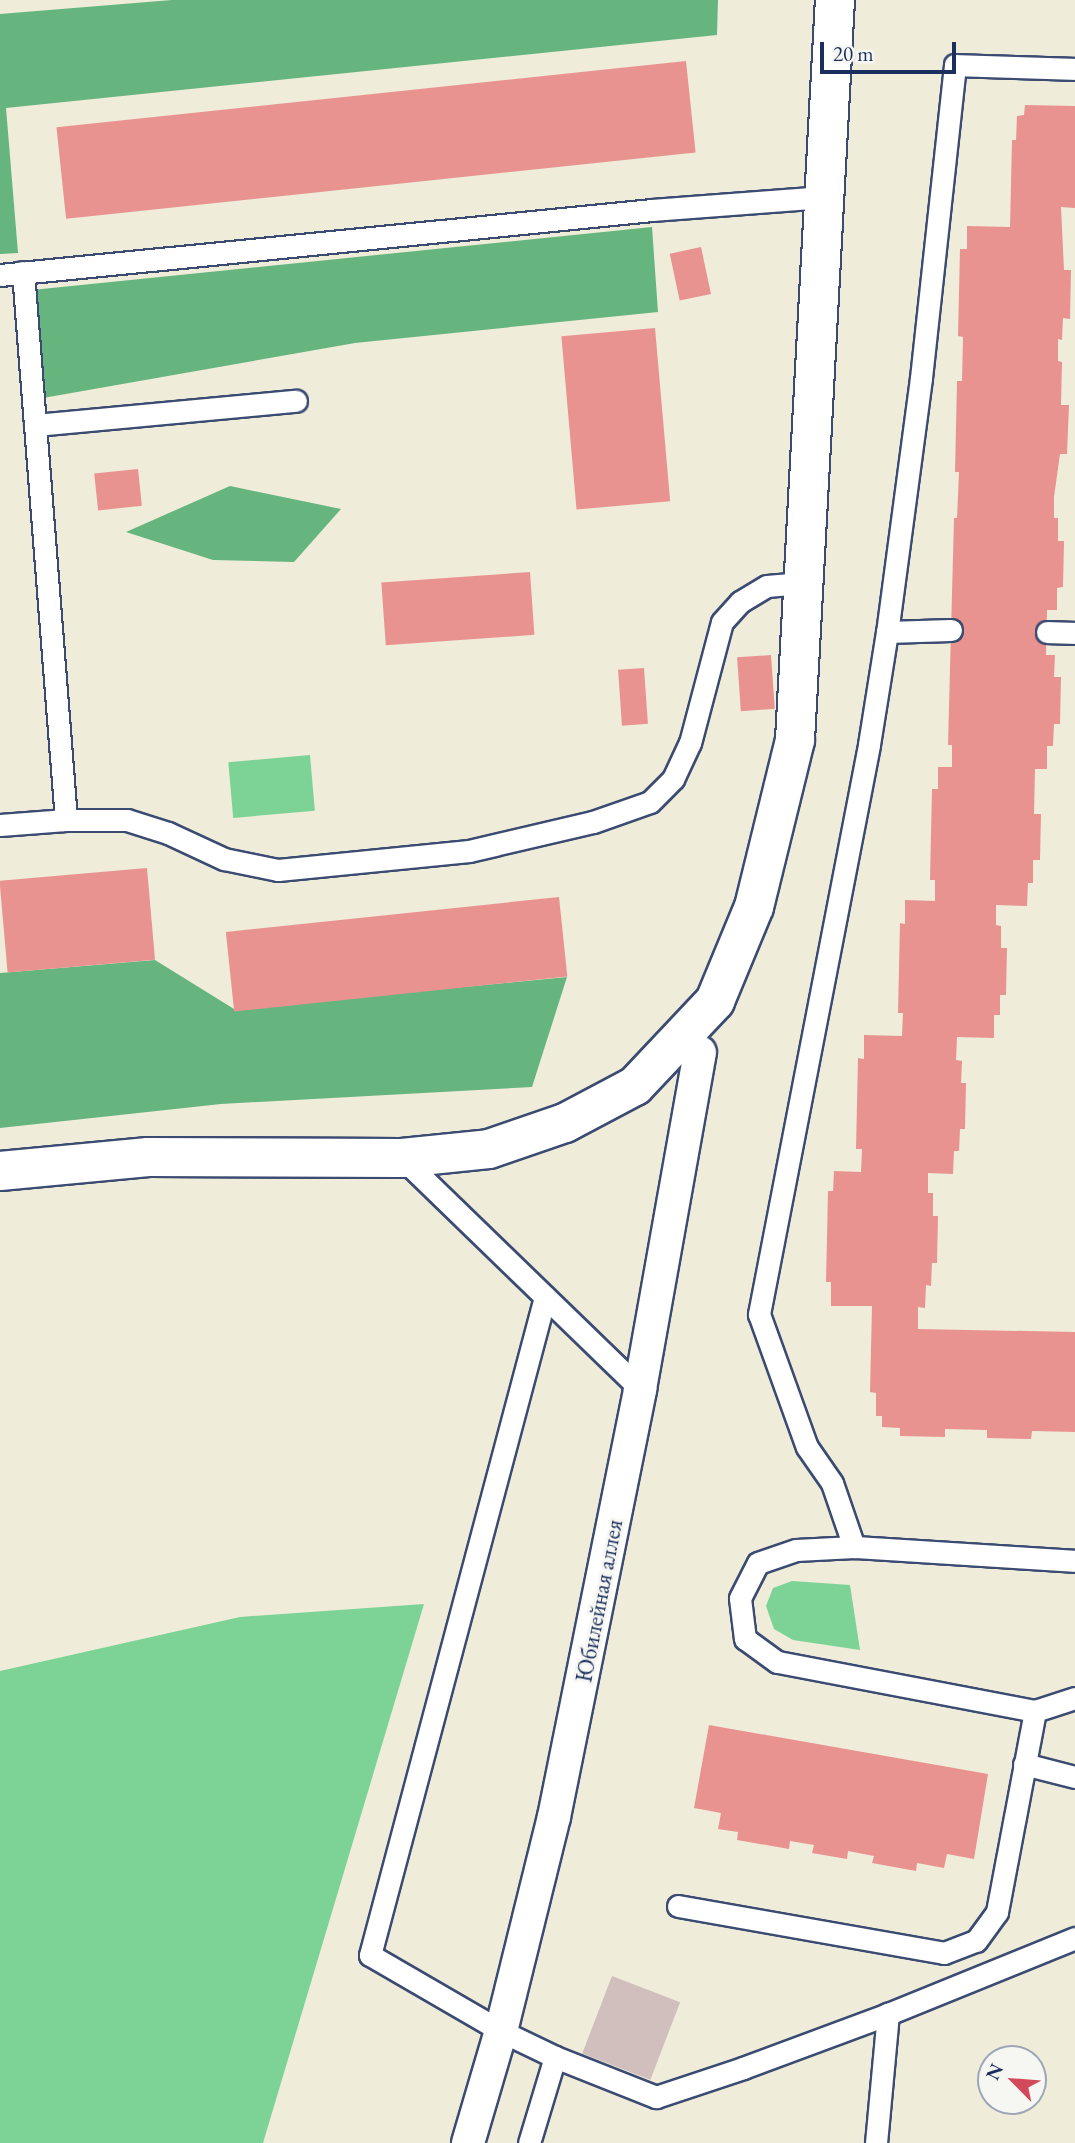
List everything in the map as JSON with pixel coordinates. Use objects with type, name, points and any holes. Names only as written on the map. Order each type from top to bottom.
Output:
[{"type":"street","points":[[0,1171],[148,1157],[402,1158],[489,1149],[565,1123],[635,1086],[715,1001],[754,906],[795,740],[835,0]]},
{"type":"street","name":"Юбилейная аллея","points":[[468,2143],[501,2031],[554,1817],[640,1390],[700,1052]]},
{"type":"lane","points":[[854,1547],[832,1483],[807,1447],[759,1314],[869,745],[887,632],[920,378],[955,65],[1075,69]]},
{"type":"lane","points":[[0,275],[652,210],[824,197]]},
{"type":"lane","points":[[23,272],[66,820]]},
{"type":"lane","points":[[35,425],[296,401]]},
{"type":"lane","points":[[0,825],[66,820],[127,820],[168,833],[224,859],[278,870],[469,851],[593,821],[650,802],[673,779],[690,743],[722,622],[740,601],[767,586],[804,583]]},
{"type":"lane","points":[[887,632],[951,630]]},
{"type":"lane","points":[[1047,632],[1075,632]]},
{"type":"lane","points":[[402,1158],[640,1390]]},
{"type":"lane","points":[[545,1297],[370,1955],[501,2031],[555,2057],[656,2097],[888,2014],[1075,1938]]},
{"type":"lane","points":[[1075,1560],[854,1547],[796,1550],[758,1563],[740,1598],[745,1639],[777,1662],[1035,1711],[1075,1698]]},
{"type":"lane","points":[[678,1906],[944,1953],[975,1941],[997,1912],[1035,1711]]},
{"type":"lane","points":[[1024,1764],[1075,1777]]},
{"type":"lane","points":[[876,2143],[888,2014]]},
{"type":"lane","points":[[529,2143],[555,2057]]},
{"type":"shaded area","points":[[612,1976],[680,2002],[650,2080],[582,2053]]},
{"type":"green space","points":[[172,0],[718,0],[717,35],[6,108],[18,253],[0,254],[0,14]]},
{"type":"green space","points":[[652,227],[658,312],[355,343],[43,398],[32,290]]},
{"type":"green space","points":[[230,486],[341,509],[294,562],[213,560],[126,532]]},
{"type":"green space","points":[[310,755],[315,811],[233,818],[228,762]]},
{"type":"green space","points":[[155,960],[234,1009],[567,977],[532,1087],[221,1104],[0,1128],[0,973]]},
{"type":"green space","points":[[792,1581],[850,1585],[860,1650],[793,1640],[774,1629],[766,1606],[773,1588]]},
{"type":"green space","points":[[424,1604],[263,2143],[0,2143],[0,1671],[240,1617]]},
{"type":"building","points":[[686,61],[696,152],[66,219],[56,127]]},
{"type":"building","points":[[1025,105],[1075,106],[1075,208],[1061,207],[1064,270],[1071,270],[1070,319],[1063,318],[1062,340],[1058,339],[1058,361],[1062,362],[1061,405],[1069,405],[1067,454],[1060,454],[1054,497],[1058,541],[1064,541],[1063,587],[1057,588],[1057,610],[1047,610],[1046,655],[1055,655],[1054,677],[1061,677],[1060,724],[1054,724],[1053,746],[1047,746],[1047,769],[1035,769],[1034,814],[1041,814],[1040,860],[1033,860],[1033,883],[1028,883],[1027,906],[996,905],[996,925],[1001,926],[1001,948],[1007,948],[1006,995],[1000,995],[1000,1015],[994,1015],[994,1038],[957,1037],[956,1060],[962,1061],[961,1083],[966,1083],[965,1129],[960,1129],[959,1151],[954,1151],[953,1174],[928,1173],[928,1193],[933,1193],[933,1216],[938,1216],[937,1263],[932,1263],[931,1286],[926,1285],[925,1308],[918,1307],[918,1329],[1075,1332],[1075,1432],[1032,1431],[1031,1439],[987,1438],[987,1430],[945,1429],[945,1437],[900,1436],[900,1428],[882,1427],[882,1416],[876,1416],[876,1393],[870,1392],[872,1306],[831,1306],[831,1282],[826,1282],[828,1191],[833,1191],[834,1171],[861,1172],[862,1149],[856,1149],[858,1058],[864,1059],[864,1035],[902,1036],[903,1013],[898,1013],[900,923],[905,924],[905,900],[935,901],[935,880],[930,880],[932,789],[938,789],[938,767],[952,767],[952,745],[948,745],[954,518],[957,518],[959,472],[955,472],[957,381],[962,381],[963,337],[958,336],[960,249],[967,249],[967,226],[1010,227],[1012,140],[1016,140],[1017,116],[1024,115]]},
{"type":"building","points":[[701,247],[711,294],[680,301],[670,254]]},
{"type":"building","points":[[655,328],[670,501],[577,510],[561,336]]},
{"type":"building","points":[[138,469],[142,506],[98,510],[94,474]]},
{"type":"building","points":[[530,572],[534,635],[386,645],[381,582]]},
{"type":"building","points":[[771,655],[775,709],[741,711],[737,657]]},
{"type":"building","points":[[644,668],[648,724],[622,726],[618,670]]},
{"type":"building","points":[[147,868],[155,960],[8,973],[0,881]]},
{"type":"building","points":[[559,897],[567,977],[234,1012],[226,932]]},
{"type":"building","points":[[709,1725],[988,1774],[974,1859],[947,1854],[944,1868],[917,1863],[916,1871],[872,1863],[874,1856],[848,1851],[847,1859],[812,1853],[814,1845],[790,1841],[789,1849],[737,1840],[738,1832],[718,1829],[721,1813],[694,1808]]}]
